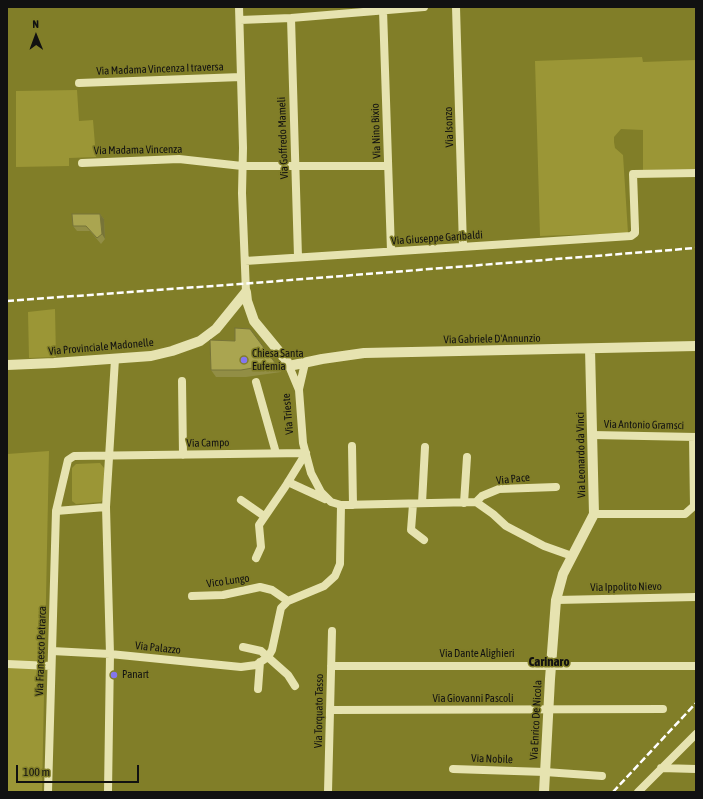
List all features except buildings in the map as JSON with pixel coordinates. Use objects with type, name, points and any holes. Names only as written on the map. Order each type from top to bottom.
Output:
[{"type":"street","points":[[239,7],[242,193],[246,292]]},
{"type":"street","points":[[240,20],[291,18],[424,7]]},
{"type":"street","name":"Via Isonzo","points":[[456,7],[463,247]]},
{"type":"street","name":"Via Nino Bixio","points":[[383,10],[391,252]]},
{"type":"street","name":"Via Goffredo Mameli","points":[[291,18],[298,258]]},
{"type":"street","name":"Via Madama Vincenza I traversa","points":[[79,83],[241,76]]},
{"type":"street","name":"Via Madama Vincenza","points":[[82,162],[179,159],[242,166],[388,166]]},
{"type":"street","name":"Via Giuseppe Garibaldi","points":[[245,261],[631,236],[635,233],[633,174],[696,173]]},
{"type":"street","name":"Via Provinciale Madonelle","points":[[7,365],[151,356],[172,351],[200,341],[216,329],[246,292]]},
{"type":"street","name":"Via Trieste","points":[[246,292],[247,301],[254,321],[286,360],[299,390],[303,443],[311,473],[320,492],[331,502]]},
{"type":"street","name":"Via Gabriele D'Annunzio","points":[[289,366],[322,358],[364,353],[696,346]]},
{"type":"street","name":"Via Leonardo da Vinci","points":[[572,556],[594,514],[590,348]]},
{"type":"street","points":[[108,792],[110,654],[106,508],[115,359]]},
{"type":"street","points":[[299,390],[305,363]]},
{"type":"street","points":[[182,381],[183,455]]},
{"type":"street","points":[[256,382],[276,453]]},
{"type":"street","name":"Via Antonio Gramsci","points":[[592,435],[694,437]]},
{"type":"street","points":[[594,514],[686,514],[694,506],[694,437]]},
{"type":"street","points":[[352,446],[353,505]]},
{"type":"street","points":[[422,503],[425,447]]},
{"type":"street","points":[[256,558],[261,547],[259,525],[306,453]]},
{"type":"street","name":"Via Campo","points":[[56,511],[68,460],[74,456],[306,453]]},
{"type":"street","points":[[464,503],[467,457]]},
{"type":"street","points":[[288,482],[331,502],[341,505],[476,502],[493,514],[506,526],[544,546],[572,556]]},
{"type":"street","name":"Via Pace","points":[[476,502],[482,496],[499,489],[556,487]]},
{"type":"street","points":[[241,500],[264,516]]},
{"type":"street","points":[[413,504],[411,530],[424,540]]},
{"type":"street","points":[[263,660],[272,650],[281,608],[288,601],[324,586],[335,576],[340,564],[341,505]]},
{"type":"street","points":[[56,511],[106,508]]},
{"type":"street","name":"Via Francesco Petrarca","points":[[48,792],[56,511]]},
{"type":"street","name":"Via Enrico De Nicola","points":[[544,792],[556,600],[563,574],[572,556]]},
{"type":"street","name":"Vico Lungo","points":[[192,596],[223,595],[260,587],[272,590],[288,601]]},
{"type":"street","name":"Via Ippolito Nievo","points":[[556,600],[696,597]]},
{"type":"street","name":"Via Torquato Tasso","points":[[328,792],[332,630]]},
{"type":"street","points":[[243,647],[261,651],[263,660],[258,689]]},
{"type":"street","name":"Via Palazzo","points":[[52,651],[110,654],[241,666],[256,665],[263,660]]},
{"type":"street","points":[[263,660],[288,675],[295,686]]},
{"type":"street","points":[[7,664],[51,666]]},
{"type":"street","name":"Via Dante Alighieri","points":[[331,666],[696,666]]},
{"type":"street","name":"Via Giovanni Pascoli","points":[[330,710],[663,709]]},
{"type":"street","points":[[638,792],[696,734]]},
{"type":"street","points":[[661,768],[696,769]]},
{"type":"street","name":"Via Nobile","points":[[453,769],[546,772],[602,776]]},
{"type":"shaded area","points":[[642,57],[643,62],[696,60],[696,169],[643,170],[643,130],[621,129],[614,137],[614,142],[615,148],[623,155],[628,233],[540,236],[535,61]]},
{"type":"shaded area","points":[[77,90],[79,121],[93,120],[96,157],[69,158],[69,166],[16,167],[16,91]]},
{"type":"shaded area","points":[[55,309],[56,357],[29,358],[28,312]]},
{"type":"shaded area","points":[[49,451],[42,792],[7,792],[7,454]]},
{"type":"shaded area","points":[[100,463],[104,468],[104,498],[101,502],[76,504],[72,501],[72,468],[76,464]]},
{"type":"railway","points":[[7,301],[696,248]]},
{"type":"railway","points":[[613,792],[696,703]]},
{"type":"place","name":"Chiesa Santa Eufemia","points":[[244,360]]},
{"type":"place","name":"Panart","points":[[114,675]]},
{"type":"district","name":"Carinaro","points":[[549,662]]}]
